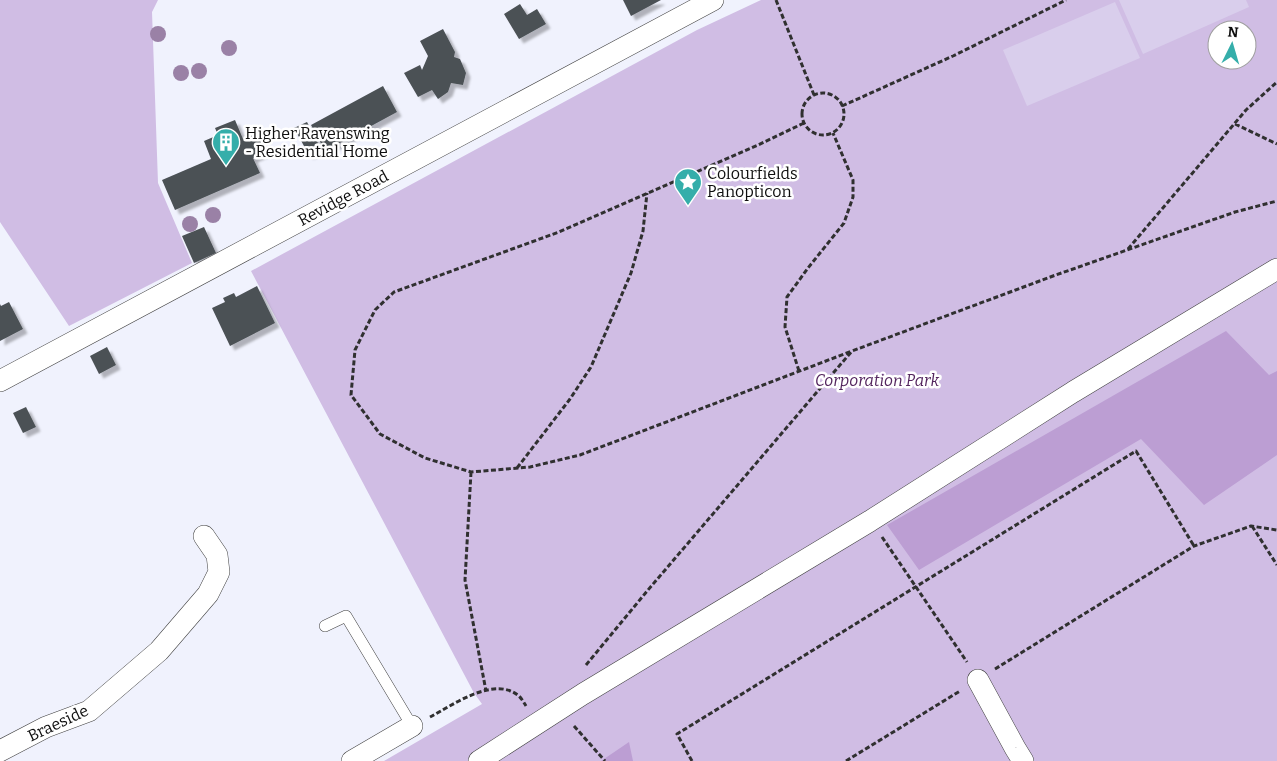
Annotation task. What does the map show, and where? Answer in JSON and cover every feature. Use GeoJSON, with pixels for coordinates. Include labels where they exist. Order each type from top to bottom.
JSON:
{"type":"FeatureCollection","features":[{"type":"Feature","properties":{"kind":"street","name":"Revidge Road"},"geometry":{"type":"LineString","coordinates":[[0,381],[712,0]]}},
{"type":"Feature","properties":{"kind":"street"},"geometry":{"type":"LineString","coordinates":[[479,761],[559,709],[870,521],[1073,392],[1277,269]]}},
{"type":"Feature","properties":{"kind":"street","name":"Braeside"},"geometry":{"type":"LineString","coordinates":[[0,751],[46,727],[89,710],[159,651],[208,594],[219,572],[217,554],[204,536]]}},
{"type":"Feature","properties":{"kind":"street"},"geometry":{"type":"LineString","coordinates":[[978,680],[1023,761]]}},
{"type":"Feature","properties":{"kind":"street"},"geometry":{"type":"LineString","coordinates":[[352,761],[412,726]]}},
{"type":"Feature","properties":{"kind":"lane"},"geometry":{"type":"LineString","coordinates":[[325,626],[346,616],[412,726]]}},
{"type":"Feature","properties":{"kind":"path"},"geometry":{"type":"LineString","coordinates":[[776,0],[814,95]]}},
{"type":"Feature","properties":{"kind":"path"},"geometry":{"type":"LineString","coordinates":[[842,106],[953,56],[1066,0]]}},
{"type":"Feature","properties":{"kind":"path"},"geometry":{"type":"LineString","coordinates":[[1128,249],[1246,110],[1277,82]]}},
{"type":"Feature","properties":{"kind":"path"},"geometry":{"type":"LineString","coordinates":[[820,93],[833,96],[842,106],[843,120],[840,126],[832,132],[821,135],[814,133],[804,123],[802,110],[814,95],[820,93]]}},
{"type":"Feature","properties":{"kind":"path"},"geometry":{"type":"LineString","coordinates":[[804,123],[559,232],[394,292],[375,310],[355,350],[351,395],[380,434],[425,458],[470,472],[530,467],[580,455],[1053,276],[1235,212],[1277,201]]}},
{"type":"Feature","properties":{"kind":"path"},"geometry":{"type":"LineString","coordinates":[[1235,124],[1277,144]]}},
{"type":"Feature","properties":{"kind":"path"},"geometry":{"type":"LineString","coordinates":[[799,372],[785,327],[788,297],[844,222],[853,197],[853,180],[832,132]]}},
{"type":"Feature","properties":{"kind":"path"},"geometry":{"type":"LineString","coordinates":[[517,468],[570,399],[591,367],[631,273],[643,231],[647,193]]}},
{"type":"Feature","properties":{"kind":"path"},"geometry":{"type":"LineString","coordinates":[[582,670],[852,351]]}},
{"type":"Feature","properties":{"kind":"path"},"geometry":{"type":"LineString","coordinates":[[692,761],[677,734],[1136,451],[1194,546]]}},
{"type":"Feature","properties":{"kind":"path"},"geometry":{"type":"LineString","coordinates":[[470,472],[465,580],[486,691]]}},
{"type":"Feature","properties":{"kind":"path"},"geometry":{"type":"LineString","coordinates":[[870,521],[978,680]]}},
{"type":"Feature","properties":{"kind":"path"},"geometry":{"type":"LineString","coordinates":[[1252,526],[1277,564]]}},
{"type":"Feature","properties":{"kind":"path"},"geometry":{"type":"LineString","coordinates":[[846,761],[1194,546],[1252,526],[1277,530]]}},
{"type":"Feature","properties":{"kind":"path"},"geometry":{"type":"LineString","coordinates":[[412,726],[474,693],[496,689],[507,690],[519,696],[540,721]]}},
{"type":"Feature","properties":{"kind":"path"},"geometry":{"type":"LineString","coordinates":[[559,709],[605,761]]}},
{"type":"Feature","properties":{"kind":"green space"},"geometry":{"type":"Polygon","coordinates":[[[0,0],[158,0],[152,12],[158,183],[192,263],[69,326],[0,222],[0,0]]]}},
{"type":"Feature","properties":{"kind":"green space","name":"Corporation Park"},"geometry":{"type":"Polygon","coordinates":[[[761,0],[1277,0],[1277,761],[384,761],[482,704],[474,693],[251,271],[697,30],[761,0]]]}},
{"type":"Feature","properties":{"kind":"shaded area"},"geometry":{"type":"Polygon","coordinates":[[[1119,0],[1246,0],[1249,7],[1220,20],[1207,20],[1207,26],[1143,54],[1119,0]]]}},
{"type":"Feature","properties":{"kind":"shaded area"},"geometry":{"type":"Polygon","coordinates":[[[1115,2],[1140,58],[1027,106],[1003,50],[1115,2]]]}},
{"type":"Feature","properties":{"kind":"shaded area"},"geometry":{"type":"Polygon","coordinates":[[[1226,331],[1269,375],[1277,371],[1277,455],[1204,505],[1141,439],[919,570],[887,525],[1226,331]]]}},
{"type":"Feature","properties":{"kind":"shaded area"},"geometry":{"type":"Polygon","coordinates":[[[629,742],[633,761],[601,761],[629,742]]]}},
{"type":"Feature","properties":{"kind":"building"},"geometry":{"type":"Polygon","coordinates":[[[623,0],[661,0],[631,16],[623,0]]]}},
{"type":"Feature","properties":{"kind":"building"},"geometry":{"type":"Polygon","coordinates":[[[520,4],[527,15],[537,9],[546,24],[519,39],[504,14],[520,4]]]}},
{"type":"Feature","properties":{"kind":"building"},"geometry":{"type":"Polygon","coordinates":[[[443,29],[455,52],[454,57],[460,59],[466,73],[463,85],[451,83],[448,92],[438,99],[432,90],[418,97],[404,73],[420,65],[422,70],[428,56],[420,41],[443,29]]]}},
{"type":"Feature","properties":{"kind":"building"},"geometry":{"type":"Polygon","coordinates":[[[383,86],[397,112],[325,151],[311,125],[383,86]]]}},
{"type":"Feature","properties":{"kind":"building","name":"Higher Ravenswing - Residential Home"},"geometry":{"type":"Polygon","coordinates":[[[235,120],[243,139],[258,133],[266,152],[253,158],[260,173],[175,210],[162,180],[211,159],[204,141],[218,135],[215,128],[235,120]]]}},
{"type":"Feature","properties":{"kind":"building"},"geometry":{"type":"Polygon","coordinates":[[[307,122],[321,149],[309,155],[294,128],[307,122]]]}},
{"type":"Feature","properties":{"kind":"building"},"geometry":{"type":"Polygon","coordinates":[[[204,227],[216,253],[194,263],[182,236],[204,227]]]}},
{"type":"Feature","properties":{"kind":"building"},"geometry":{"type":"Polygon","coordinates":[[[257,286],[275,323],[230,346],[212,308],[225,302],[223,298],[234,293],[236,297],[257,286]]]}},
{"type":"Feature","properties":{"kind":"building"},"geometry":{"type":"Polygon","coordinates":[[[9,302],[23,329],[0,341],[0,304],[1,306],[9,302]]]}},
{"type":"Feature","properties":{"kind":"building"},"geometry":{"type":"Polygon","coordinates":[[[107,347],[116,365],[99,374],[90,356],[107,347]]]}},
{"type":"Feature","properties":{"kind":"building"},"geometry":{"type":"Polygon","coordinates":[[[26,407],[36,427],[23,433],[13,413],[26,407]]]}},
{"type":"Feature","properties":{"kind":"place","name":"Higher Ravenswing - Residential Home"},"geometry":{"type":"Point","coordinates":[226,166]}},
{"type":"Feature","properties":{"kind":"place","name":"Colourfields Panopticon"},"geometry":{"type":"Point","coordinates":[688,206]}}]}
